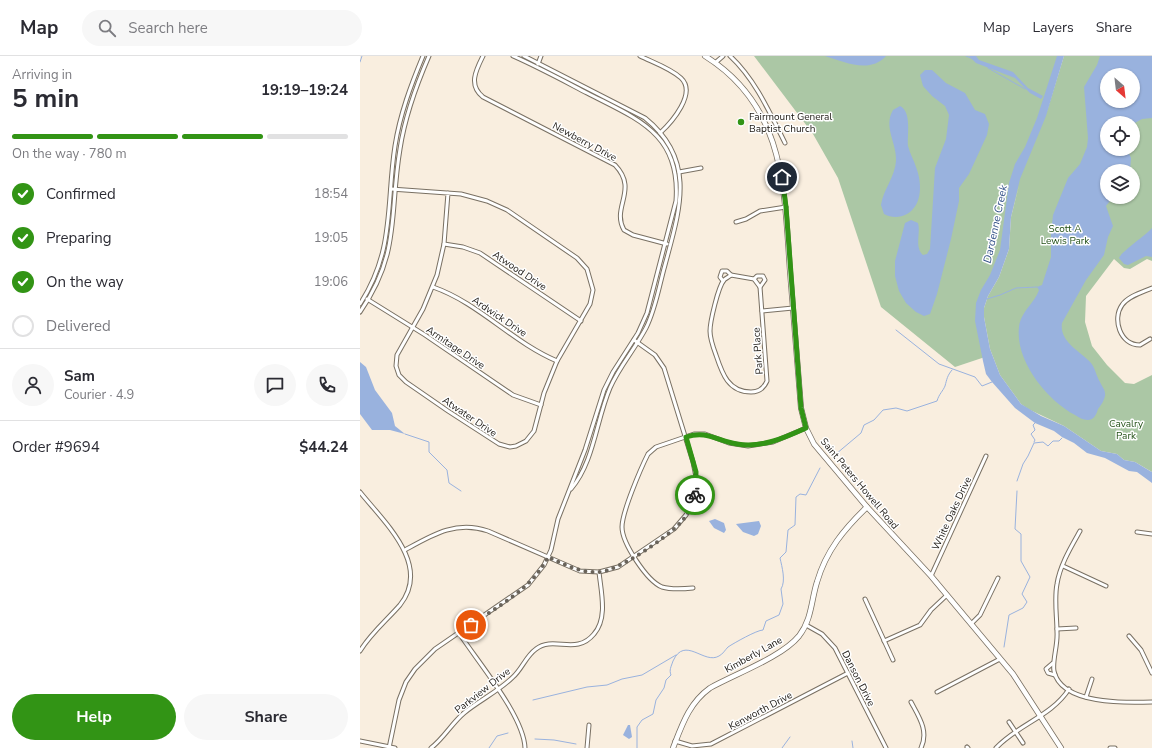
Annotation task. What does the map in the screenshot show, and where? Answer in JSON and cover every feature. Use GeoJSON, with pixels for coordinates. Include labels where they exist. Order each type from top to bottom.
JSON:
{"type":"FeatureCollection","features":[{"type":"Feature","properties":{"kind":"main road","name":"Saint Peters Howell Road"},"geometry":{"type":"LineString","coordinates":[[705,56],[737,82],[757,107],[769,129],[780,162],[786,207],[801,408],[806,428],[814,444],[867,507],[931,576],[1022,685],[1061,748]]}},
{"type":"Feature","properties":{"kind":"main road","name":"Kimberly Lane"},"geometry":{"type":"LineString","coordinates":[[673,748],[688,712],[700,696],[710,688],[783,650],[794,641],[806,625],[811,611],[818,577],[829,553],[840,534],[867,507]]}},
{"type":"Feature","properties":{"kind":"street"},"geometry":{"type":"LineString","coordinates":[[360,304],[376,274],[386,245],[398,128],[414,78],[423,56]]}},
{"type":"Feature","properties":{"kind":"street"},"geometry":{"type":"LineString","coordinates":[[360,312],[381,276],[390,246],[403,132],[418,80],[429,56]]}},
{"type":"Feature","properties":{"kind":"street","name":"Newberry Drive"},"geometry":{"type":"LineString","coordinates":[[483,56],[474,80],[477,92],[483,97],[615,165],[625,182],[626,194],[620,217],[624,230],[633,236],[670,245]]}},
{"type":"Feature","properties":{"kind":"street"},"geometry":{"type":"LineString","coordinates":[[389,747],[399,700],[410,675],[431,652],[528,585],[540,572],[548,557],[558,519],[570,491],[572,480],[588,440],[599,401],[613,372],[634,340],[650,306],[676,201],[675,173],[670,156],[657,135],[635,117],[513,56]]}},
{"type":"Feature","properties":{"kind":"street"},"geometry":{"type":"LineString","coordinates":[[524,56],[638,113],[661,132],[673,153],[680,172],[681,199],[654,308],[638,343],[615,378],[604,403],[584,466],[577,482],[570,491]]}},
{"type":"Feature","properties":{"kind":"street"},"geometry":{"type":"LineString","coordinates":[[536,67],[541,56]]}},
{"type":"Feature","properties":{"kind":"street"},"geometry":{"type":"LineString","coordinates":[[640,56],[680,77],[686,85],[686,94],[677,114],[657,135]]}},
{"type":"Feature","properties":{"kind":"street"},"geometry":{"type":"LineString","coordinates":[[715,64],[723,56]]}},
{"type":"Feature","properties":{"kind":"street"},"geometry":{"type":"LineString","coordinates":[[730,56],[754,87],[767,107],[785,143]]}},
{"type":"Feature","properties":{"kind":"street"},"geometry":{"type":"LineString","coordinates":[[414,78],[418,80]]}},
{"type":"Feature","properties":{"kind":"street"},"geometry":{"type":"LineString","coordinates":[[675,173],[701,168]]}},
{"type":"Feature","properties":{"kind":"street","name":"Atwater Drive"},"geometry":{"type":"LineString","coordinates":[[391,189],[448,193],[470,196],[498,206],[582,263],[590,276],[593,290],[590,304],[557,361],[541,405],[534,431],[521,444],[510,447],[492,441],[413,387],[399,375],[396,366],[397,355],[413,328],[433,287],[444,244],[448,193]]}},
{"type":"Feature","properties":{"kind":"street"},"geometry":{"type":"LineString","coordinates":[[736,222],[746,219],[760,211],[786,207]]}},
{"type":"Feature","properties":{"kind":"street","name":"Atwood Drive"},"geometry":{"type":"LineString","coordinates":[[444,244],[463,247],[484,255],[581,320]]}},
{"type":"Feature","properties":{"kind":"street"},"geometry":{"type":"LineString","coordinates":[[386,245],[390,246]]}},
{"type":"Feature","properties":{"kind":"street"},"geometry":{"type":"LineString","coordinates":[[727,271],[731,275],[723,281],[720,277],[722,272],[727,271]]}},
{"type":"Feature","properties":{"kind":"street","name":"Park Place"},"geometry":{"type":"LineString","coordinates":[[723,281],[710,326],[710,336],[722,373],[727,382],[739,390],[749,392],[758,391],[764,387],[767,381],[760,287],[765,280],[763,276],[757,276],[754,279],[731,275]]}},
{"type":"Feature","properties":{"kind":"street"},"geometry":{"type":"LineString","coordinates":[[754,279],[760,287]]}},
{"type":"Feature","properties":{"kind":"street","name":"Ardwick Drive"},"geometry":{"type":"LineString","coordinates":[[433,287],[455,296],[543,354],[557,361]]}},
{"type":"Feature","properties":{"kind":"street"},"geometry":{"type":"LineString","coordinates":[[1150,339],[1140,345],[1128,341],[1118,328],[1117,316],[1126,300],[1152,288]]}},
{"type":"Feature","properties":{"kind":"street","name":"Armitage Drive"},"geometry":{"type":"LineString","coordinates":[[364,297],[513,395],[541,405]]}},
{"type":"Feature","properties":{"kind":"street"},"geometry":{"type":"LineString","coordinates":[[762,311],[793,308]]}},
{"type":"Feature","properties":{"kind":"street"},"geometry":{"type":"LineString","coordinates":[[405,550],[443,530],[458,527],[475,527],[488,531],[580,571],[599,572],[618,567],[674,529],[684,519],[691,507],[696,491],[696,477],[686,437],[664,368],[655,355],[634,340]]}},
{"type":"Feature","properties":{"kind":"street"},"geometry":{"type":"LineString","coordinates":[[599,401],[604,403]]}},
{"type":"Feature","properties":{"kind":"street"},"geometry":{"type":"LineString","coordinates":[[693,588],[673,589],[658,584],[648,575],[624,536],[622,525],[645,459],[656,447],[699,433],[729,443],[757,445],[773,442],[806,428]]}},
{"type":"Feature","properties":{"kind":"street","name":"White Oaks Drive"},"geometry":{"type":"LineString","coordinates":[[931,576],[986,456]]}},
{"type":"Feature","properties":{"kind":"street"},"geometry":{"type":"LineString","coordinates":[[360,492],[405,550],[411,569],[408,590],[401,604],[378,627],[360,651]]}},
{"type":"Feature","properties":{"kind":"street"},"geometry":{"type":"LineString","coordinates":[[1080,531],[1063,566],[1056,588],[1058,646],[1053,663],[1055,674],[1060,683],[1086,697],[1106,702],[1152,702]]}},
{"type":"Feature","properties":{"kind":"street"},"geometry":{"type":"LineString","coordinates":[[1137,532],[1152,534]]}},
{"type":"Feature","properties":{"kind":"street"},"geometry":{"type":"LineString","coordinates":[[1063,566],[1106,586]]}},
{"type":"Feature","properties":{"kind":"street","name":"Parkview Drive"},"geometry":{"type":"LineString","coordinates":[[431,748],[458,718],[497,690],[516,674],[531,652],[539,646],[548,643],[576,645],[586,641],[595,634],[601,624],[603,613],[599,572]]}},
{"type":"Feature","properties":{"kind":"street"},"geometry":{"type":"LineString","coordinates":[[971,624],[980,615],[998,578]]}},
{"type":"Feature","properties":{"kind":"street"},"geometry":{"type":"LineString","coordinates":[[884,641],[920,625],[931,610],[947,595]]}},
{"type":"Feature","properties":{"kind":"street"},"geometry":{"type":"LineString","coordinates":[[865,599],[893,660]]}},
{"type":"Feature","properties":{"kind":"street","name":"Danson Drive"},"geometry":{"type":"LineString","coordinates":[[806,625],[822,634],[831,643],[886,748]]}},
{"type":"Feature","properties":{"kind":"street"},"geometry":{"type":"LineString","coordinates":[[1057,629],[1076,628]]}},
{"type":"Feature","properties":{"kind":"street"},"geometry":{"type":"LineString","coordinates":[[459,633],[518,722],[524,737],[525,748]]}},
{"type":"Feature","properties":{"kind":"street"},"geometry":{"type":"LineString","coordinates":[[1129,636],[1141,650],[1152,673]]}},
{"type":"Feature","properties":{"kind":"street"},"geometry":{"type":"LineString","coordinates":[[360,643],[364,645]]}},
{"type":"Feature","properties":{"kind":"street"},"geometry":{"type":"LineString","coordinates":[[937,692],[1000,659]]}},
{"type":"Feature","properties":{"kind":"street"},"geometry":{"type":"LineString","coordinates":[[1053,663],[1046,669],[1048,673],[1055,674]]}},
{"type":"Feature","properties":{"kind":"street","name":"Kenworth Drive"},"geometry":{"type":"LineString","coordinates":[[675,741],[692,746],[711,744],[848,673]]}},
{"type":"Feature","properties":{"kind":"street"},"geometry":{"type":"LineString","coordinates":[[1086,697],[1092,679]]}},
{"type":"Feature","properties":{"kind":"street"},"geometry":{"type":"LineString","coordinates":[[996,748],[1062,699],[1069,689]]}},
{"type":"Feature","properties":{"kind":"street"},"geometry":{"type":"LineString","coordinates":[[911,702],[924,730],[925,738],[921,748]]}},
{"type":"Feature","properties":{"kind":"street"},"geometry":{"type":"LineString","coordinates":[[1009,722],[1023,743]]}},
{"type":"Feature","properties":{"kind":"street"},"geometry":{"type":"LineString","coordinates":[[587,748],[589,725]]}},
{"type":"Feature","properties":{"kind":"street"},"geometry":{"type":"LineString","coordinates":[[360,741],[395,748]]}},
{"type":"Feature","properties":{"kind":"street"},"geometry":{"type":"LineString","coordinates":[[1110,748],[1115,748]]}},
{"type":"Feature","properties":{"kind":"green space"},"geometry":{"type":"Polygon","coordinates":[[[754,56],[1060,56],[1047,111],[1064,56],[1152,56],[1152,261],[1147,259],[1130,269],[1124,268],[1114,259],[1086,296],[1085,322],[1092,346],[1107,365],[1125,383],[1134,384],[1152,375],[1152,472],[1135,462],[1124,460],[1117,454],[1101,451],[1064,426],[1028,409],[1021,404],[1000,375],[990,349],[984,317],[984,308],[988,296],[999,277],[1009,249],[1011,217],[1019,185],[998,264],[981,310],[985,357],[955,367],[881,307],[838,178],[813,134],[754,56]]]}},
{"type":"Feature","properties":{"kind":"water"},"geometry":{"type":"Polygon","coordinates":[[[825,56],[886,56],[880,61],[872,64],[857,65],[825,56]]]}},
{"type":"Feature","properties":{"kind":"water"},"geometry":{"type":"Polygon","coordinates":[[[969,56],[976,56],[979,60],[1013,72],[1028,88],[1043,96],[1041,99],[1030,93],[1015,78],[976,63],[969,56]]]}},
{"type":"Feature","properties":{"kind":"water"},"geometry":{"type":"Polygon","coordinates":[[[1057,56],[1064,56],[1046,116],[1020,179],[1011,217],[1009,249],[999,277],[988,296],[984,308],[984,317],[990,349],[1000,375],[1021,404],[1041,416],[1064,426],[1101,451],[1117,454],[1124,460],[1135,462],[1152,472],[1152,483],[1137,472],[1129,471],[1105,458],[1087,453],[1054,431],[1035,423],[1015,408],[992,382],[986,374],[983,361],[975,321],[976,303],[981,290],[990,275],[1000,250],[1009,183],[1015,164],[1025,147],[1037,118],[1057,56]]]}},
{"type":"Feature","properties":{"kind":"water"},"geometry":{"type":"Polygon","coordinates":[[[1100,56],[1152,56],[1152,118],[1140,120],[1140,116],[1100,116],[1100,156],[1130,156],[1131,164],[1100,164],[1100,204],[1108,204],[1106,206],[1113,226],[1108,237],[1104,255],[1086,280],[1062,323],[1062,330],[1067,341],[1094,367],[1105,392],[1104,400],[1096,415],[1092,419],[1088,420],[1081,418],[1064,408],[1044,390],[1028,366],[1022,353],[1019,340],[1020,321],[1037,295],[1039,290],[1037,287],[1042,285],[1051,257],[1053,215],[1068,178],[1080,164],[1087,147],[1088,138],[1084,87],[1097,65],[1100,56]]]}},
{"type":"Feature","properties":{"kind":"water"},"geometry":{"type":"Polygon","coordinates":[[[925,70],[932,70],[946,83],[965,93],[975,110],[985,114],[989,124],[987,135],[969,174],[959,188],[959,201],[937,294],[930,314],[924,316],[916,312],[906,303],[899,291],[895,276],[895,261],[905,223],[911,220],[918,223],[918,244],[920,252],[923,255],[927,254],[930,249],[935,168],[946,139],[949,115],[945,106],[932,96],[923,86],[920,75],[925,70]]]}},
{"type":"Feature","properties":{"kind":"water"},"geometry":{"type":"Polygon","coordinates":[[[900,106],[904,109],[908,118],[908,146],[918,173],[920,193],[916,205],[912,210],[907,214],[896,217],[884,214],[881,205],[884,194],[894,173],[896,161],[895,148],[889,123],[890,116],[893,110],[900,106]]]}},
{"type":"Feature","properties":{"kind":"water"},"geometry":{"type":"Polygon","coordinates":[[[1152,228],[1152,257],[1146,256],[1128,265],[1124,264],[1119,258],[1121,255],[1152,228]]]}},
{"type":"Feature","properties":{"kind":"water"},"geometry":{"type":"Polygon","coordinates":[[[360,362],[366,367],[375,390],[392,413],[395,426],[405,434],[390,430],[372,430],[360,414],[360,362]]]}},
{"type":"Feature","properties":{"kind":"water"},"geometry":{"type":"Polygon","coordinates":[[[715,519],[724,523],[726,530],[724,533],[714,528],[709,521],[715,519]]]}},
{"type":"Feature","properties":{"kind":"water"},"geometry":{"type":"Polygon","coordinates":[[[759,521],[761,526],[758,534],[754,536],[743,532],[736,524],[759,521]]]}},
{"type":"Feature","properties":{"kind":"water"},"geometry":{"type":"Polygon","coordinates":[[[628,725],[630,725],[632,737],[629,739],[623,735],[628,725]]]}},
{"type":"Feature","properties":{"kind":"waterway"},"geometry":{"type":"LineString","coordinates":[[360,62],[362,56]]}},
{"type":"Feature","properties":{"kind":"waterway"},"geometry":{"type":"LineString","coordinates":[[966,56],[973,59]]}},
{"type":"Feature","properties":{"kind":"waterway"},"geometry":{"type":"LineString","coordinates":[[988,68],[1025,89]]}},
{"type":"Feature","properties":{"kind":"waterway"},"geometry":{"type":"LineString","coordinates":[[987,299],[1016,288],[1037,287]]}},
{"type":"Feature","properties":{"kind":"waterway"},"geometry":{"type":"LineString","coordinates":[[896,330],[939,364],[975,377],[982,386],[992,382]]}},
{"type":"Feature","properties":{"kind":"waterway"},"geometry":{"type":"LineString","coordinates":[[836,454],[861,433],[864,425],[874,420],[883,410],[896,408],[907,411],[937,401],[952,370]]}},
{"type":"Feature","properties":{"kind":"waterway"},"geometry":{"type":"LineString","coordinates":[[1034,442],[1035,440],[1031,434],[1035,430],[1033,425],[1035,423]]}},
{"type":"Feature","properties":{"kind":"waterway"},"geometry":{"type":"LineString","coordinates":[[405,434],[429,442],[429,452],[447,470],[449,483],[461,491]]}},
{"type":"Feature","properties":{"kind":"waterway"},"geometry":{"type":"LineString","coordinates":[[1017,481],[1023,464],[1034,443],[1043,442],[1048,446],[1053,441],[1059,441],[1062,438]]}},
{"type":"Feature","properties":{"kind":"waterway"},"geometry":{"type":"LineString","coordinates":[[637,748],[637,727],[642,720],[653,714],[656,700],[664,688],[666,680],[671,675],[671,667],[678,654],[689,650],[707,657],[713,658],[719,656],[731,645],[751,634],[763,630],[766,621],[779,615],[783,604],[781,589],[783,582],[783,570],[780,558],[786,552],[788,530],[795,525],[796,497],[800,494],[806,495],[820,468]]}},
{"type":"Feature","properties":{"kind":"waterway"},"geometry":{"type":"LineString","coordinates":[[1004,647],[1009,615],[1023,608],[1027,602],[1022,594],[1030,577],[1021,561],[1021,534],[1015,529],[1017,491]]}},
{"type":"Feature","properties":{"kind":"waterway"},"geometry":{"type":"LineString","coordinates":[[533,700],[587,687],[607,685],[622,679],[642,675],[676,655]]}},
{"type":"Feature","properties":{"kind":"waterway"},"geometry":{"type":"LineString","coordinates":[[489,748],[497,736],[508,733]]}},
{"type":"Feature","properties":{"kind":"waterway"},"geometry":{"type":"LineString","coordinates":[[782,748],[790,737]]}},
{"type":"Feature","properties":{"kind":"waterway"},"geometry":{"type":"LineString","coordinates":[[535,739],[554,740],[576,744]]}},
{"type":"Feature","properties":{"kind":"waterway"},"geometry":{"type":"LineString","coordinates":[[852,741],[853,748]]}},
{"type":"Feature","properties":{"kind":"way so far"},"geometry":{"type":"LineString","coordinates":[[471,625],[528,585],[540,572],[548,557],[580,571],[586,572],[612,570],[618,567],[681,523],[691,507],[695,495]]}},
{"type":"Feature","properties":{"kind":"place","name":"Fairmount General Baptist Church"},"geometry":{"type":"Point","coordinates":[741,122]}},
{"type":"Feature","properties":{"kind":"route"},"geometry":{"type":"LineString","coordinates":[[695,495],[696,472],[686,437],[699,433],[729,443],[748,446],[773,442],[806,428],[801,408],[786,207],[782,177]]}},
{"type":"Feature","properties":{"kind":"water label","name":"Dardenne Creek"},"geometry":{"type":"Point","coordinates":[995,224]}},
{"type":"Feature","properties":{"kind":"park label","name":"Scott A Lewis Park"},"geometry":{"type":"Point","coordinates":[1065,234]}},
{"type":"Feature","properties":{"kind":"park label","name":"Cavalry Park"},"geometry":{"type":"Point","coordinates":[1126,428]}}]}
